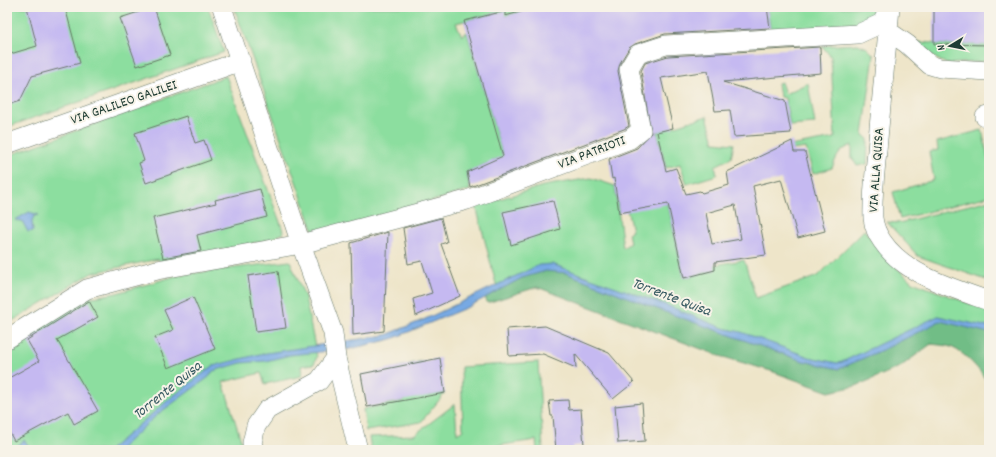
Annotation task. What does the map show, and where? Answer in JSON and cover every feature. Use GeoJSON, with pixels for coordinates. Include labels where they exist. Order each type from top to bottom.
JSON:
{"type":"FeatureCollection","features":[{"type":"Feature","properties":{"kind":"street"},"geometry":{"type":"LineString","coordinates":[[222,7],[301,244],[333,333],[336,358],[358,450]]}},
{"type":"Feature","properties":{"kind":"street","name":"VIA ALLA QUISA"},"geometry":{"type":"LineString","coordinates":[[890,7],[876,170],[874,218],[876,230],[882,241],[904,263],[919,273],[957,290],[989,301]]}},
{"type":"Feature","properties":{"kind":"street","name":"VIA PATRIOTI"},"geometry":{"type":"LineString","coordinates":[[301,244],[467,200],[630,139],[641,130],[629,69],[638,54],[666,45],[858,34],[882,22],[890,7]]}},
{"type":"Feature","properties":{"kind":"street"},"geometry":{"type":"LineString","coordinates":[[888,31],[907,44],[930,65],[940,68],[989,71]]}},
{"type":"Feature","properties":{"kind":"street","name":"VIA GALILEO GALILEI"},"geometry":{"type":"LineString","coordinates":[[7,144],[241,61]]}},
{"type":"Feature","properties":{"kind":"street"},"geometry":{"type":"LineString","coordinates":[[7,339],[87,289],[157,270],[301,244]]}},
{"type":"Feature","properties":{"kind":"street"},"geometry":{"type":"LineString","coordinates":[[254,450],[252,443],[256,426],[267,410],[319,381],[336,358]]}},
{"type":"Feature","properties":{"kind":"green space"},"geometry":{"type":"Polygon","coordinates":[[[7,7],[208,7],[224,52],[7,127],[7,7]]]}},
{"type":"Feature","properties":{"kind":"green space"},"geometry":{"type":"Polygon","coordinates":[[[234,7],[539,7],[505,16],[504,11],[456,23],[462,36],[467,32],[504,159],[499,158],[467,172],[470,190],[315,235],[234,7]]]}},
{"type":"Feature","properties":{"kind":"green space"},"geometry":{"type":"Polygon","coordinates":[[[767,7],[881,7],[866,25],[771,34],[767,7]]]}},
{"type":"Feature","properties":{"kind":"green space"},"geometry":{"type":"Polygon","coordinates":[[[913,42],[989,45],[989,61],[947,64],[927,54],[913,42]]]}},
{"type":"Feature","properties":{"kind":"green space"},"geometry":{"type":"Polygon","coordinates":[[[858,44],[867,48],[874,55],[863,135],[868,139],[867,164],[857,166],[852,158],[852,145],[844,149],[839,154],[832,168],[813,174],[806,148],[791,150],[790,146],[835,138],[831,57],[822,46],[858,44]]]}},
{"type":"Feature","properties":{"kind":"green space"},"geometry":{"type":"Polygon","coordinates":[[[226,76],[284,233],[271,239],[164,264],[158,259],[92,273],[7,324],[7,156],[226,76]]]}},
{"type":"Feature","properties":{"kind":"green space"},"geometry":{"type":"Polygon","coordinates":[[[781,82],[785,94],[808,83],[815,124],[790,126],[785,98],[780,97],[778,83],[781,82]]]}},
{"type":"Feature","properties":{"kind":"green space"},"geometry":{"type":"Polygon","coordinates":[[[707,116],[714,142],[734,144],[731,158],[715,166],[717,175],[687,184],[680,164],[666,168],[657,132],[707,116]]]}},
{"type":"Feature","properties":{"kind":"green space"},"geometry":{"type":"Polygon","coordinates":[[[982,130],[989,163],[989,196],[900,219],[893,192],[934,180],[929,152],[938,150],[937,142],[982,130]]]}},
{"type":"Feature","properties":{"kind":"green space"},"geometry":{"type":"Polygon","coordinates":[[[591,178],[615,186],[623,248],[630,243],[628,233],[632,231],[626,205],[668,204],[684,278],[715,270],[715,265],[744,260],[756,298],[818,276],[864,230],[893,264],[912,282],[989,311],[989,330],[844,366],[808,360],[567,271],[497,288],[476,206],[543,186],[591,178]]]}},
{"type":"Feature","properties":{"kind":"green space"},"geometry":{"type":"Polygon","coordinates":[[[989,200],[989,281],[918,256],[887,222],[899,223],[989,200]]]}},
{"type":"Feature","properties":{"kind":"green space"},"geometry":{"type":"Polygon","coordinates":[[[290,261],[305,297],[317,357],[314,364],[301,366],[302,376],[265,384],[261,373],[223,382],[244,450],[7,450],[7,349],[87,298],[117,293],[179,275],[290,261]]]}},
{"type":"Feature","properties":{"kind":"green space"},"geometry":{"type":"Polygon","coordinates":[[[538,269],[567,271],[694,320],[837,367],[942,318],[989,330],[989,385],[982,374],[968,358],[957,350],[944,345],[931,344],[900,367],[856,386],[829,392],[771,371],[720,356],[537,287],[487,303],[485,296],[538,269]]]}},
{"type":"Feature","properties":{"kind":"green space"},"geometry":{"type":"Polygon","coordinates":[[[421,361],[427,396],[445,393],[421,422],[366,431],[363,409],[404,401],[398,367],[421,361]]]}},
{"type":"Feature","properties":{"kind":"green space"},"geometry":{"type":"Polygon","coordinates":[[[538,362],[543,450],[537,450],[536,440],[489,447],[445,447],[445,450],[371,450],[369,437],[414,435],[455,404],[457,434],[463,430],[461,367],[538,362]]]}},
{"type":"Feature","properties":{"kind":"water"},"geometry":{"type":"Polygon","coordinates":[[[29,212],[39,215],[34,216],[32,221],[33,231],[28,232],[22,221],[15,220],[29,212]]]}},
{"type":"Feature","properties":{"kind":"water"},"geometry":{"type":"Polygon","coordinates":[[[552,264],[666,305],[723,328],[741,332],[809,357],[837,363],[842,362],[938,316],[989,327],[989,333],[940,321],[889,347],[839,369],[803,361],[665,312],[566,273],[546,271],[522,278],[468,307],[392,339],[350,349],[290,355],[266,361],[241,363],[213,371],[209,377],[158,414],[119,450],[109,450],[172,397],[213,366],[260,354],[386,335],[423,320],[539,265],[552,264]]]}},
{"type":"Feature","properties":{"kind":"water"},"geometry":{"type":"Polygon","coordinates":[[[24,440],[32,450],[13,450],[24,440]]]}},
{"type":"Feature","properties":{"kind":"building"},"geometry":{"type":"Polygon","coordinates":[[[27,7],[65,7],[80,63],[32,76],[20,101],[7,105],[7,55],[37,46],[27,7]]]}},
{"type":"Feature","properties":{"kind":"building"},"geometry":{"type":"Polygon","coordinates":[[[154,7],[170,55],[137,66],[120,18],[154,7]]]}},
{"type":"Feature","properties":{"kind":"building"},"geometry":{"type":"Polygon","coordinates":[[[539,7],[767,7],[770,28],[665,34],[635,44],[629,48],[620,63],[618,71],[629,126],[470,187],[467,172],[503,156],[464,21],[505,11],[505,16],[539,7]]]}},
{"type":"Feature","properties":{"kind":"building"},"geometry":{"type":"Polygon","coordinates":[[[934,9],[989,10],[989,45],[934,44],[934,9]]]}},
{"type":"Feature","properties":{"kind":"building"},"geometry":{"type":"Polygon","coordinates":[[[820,47],[821,73],[723,82],[785,101],[791,133],[734,137],[730,110],[715,111],[708,71],[661,78],[673,128],[657,132],[666,171],[676,168],[686,194],[700,191],[702,193],[729,185],[727,172],[792,141],[794,152],[805,152],[825,231],[798,238],[781,179],[753,186],[766,255],[715,262],[715,270],[684,278],[668,204],[619,213],[614,178],[612,179],[609,159],[637,148],[651,133],[641,71],[645,63],[668,56],[820,47]],[[735,205],[706,213],[712,244],[741,239],[735,205]]]}},
{"type":"Feature","properties":{"kind":"building"},"geometry":{"type":"Polygon","coordinates":[[[186,116],[195,143],[204,140],[211,160],[146,183],[139,163],[144,161],[135,133],[186,116]]]}},
{"type":"Feature","properties":{"kind":"building"},"geometry":{"type":"Polygon","coordinates":[[[260,189],[267,217],[197,235],[201,251],[163,258],[153,218],[216,203],[215,200],[260,189]]]}},
{"type":"Feature","properties":{"kind":"building"},"geometry":{"type":"Polygon","coordinates":[[[553,201],[560,229],[511,245],[503,212],[553,201]]]}},
{"type":"Feature","properties":{"kind":"building"},"geometry":{"type":"Polygon","coordinates":[[[441,218],[447,242],[441,244],[460,296],[416,316],[413,299],[432,293],[422,261],[408,264],[403,228],[441,218]]]}},
{"type":"Feature","properties":{"kind":"building"},"geometry":{"type":"Polygon","coordinates":[[[388,232],[384,331],[353,335],[351,243],[388,232]]]}},
{"type":"Feature","properties":{"kind":"building"},"geometry":{"type":"Polygon","coordinates":[[[278,271],[286,328],[256,332],[248,276],[278,271]]]}},
{"type":"Feature","properties":{"kind":"building"},"geometry":{"type":"Polygon","coordinates":[[[193,297],[215,349],[168,368],[155,337],[173,330],[164,310],[193,297]]]}},
{"type":"Feature","properties":{"kind":"building"},"geometry":{"type":"Polygon","coordinates":[[[89,301],[98,317],[57,340],[98,411],[74,424],[68,412],[14,441],[7,428],[7,379],[39,361],[27,340],[89,301]]]}},
{"type":"Feature","properties":{"kind":"building"},"geometry":{"type":"Polygon","coordinates":[[[545,326],[609,353],[634,382],[613,399],[575,354],[576,368],[543,354],[509,356],[507,329],[545,326]]]}},
{"type":"Feature","properties":{"kind":"building"},"geometry":{"type":"Polygon","coordinates":[[[440,358],[445,393],[367,407],[361,374],[440,358]]]}},
{"type":"Feature","properties":{"kind":"building"},"geometry":{"type":"Polygon","coordinates":[[[568,400],[569,410],[581,409],[584,445],[573,446],[573,450],[556,450],[553,416],[551,416],[549,401],[568,400]]]}},
{"type":"Feature","properties":{"kind":"building"},"geometry":{"type":"Polygon","coordinates":[[[642,403],[645,441],[618,443],[615,406],[642,403]]]}},
{"type":"Feature","properties":{"kind":"water label","name":"Torrente Quisa"},"geometry":{"type":"Point","coordinates":[671,298]}},
{"type":"Feature","properties":{"kind":"water label","name":"Torrente Quisa"},"geometry":{"type":"Point","coordinates":[168,391]}}]}
